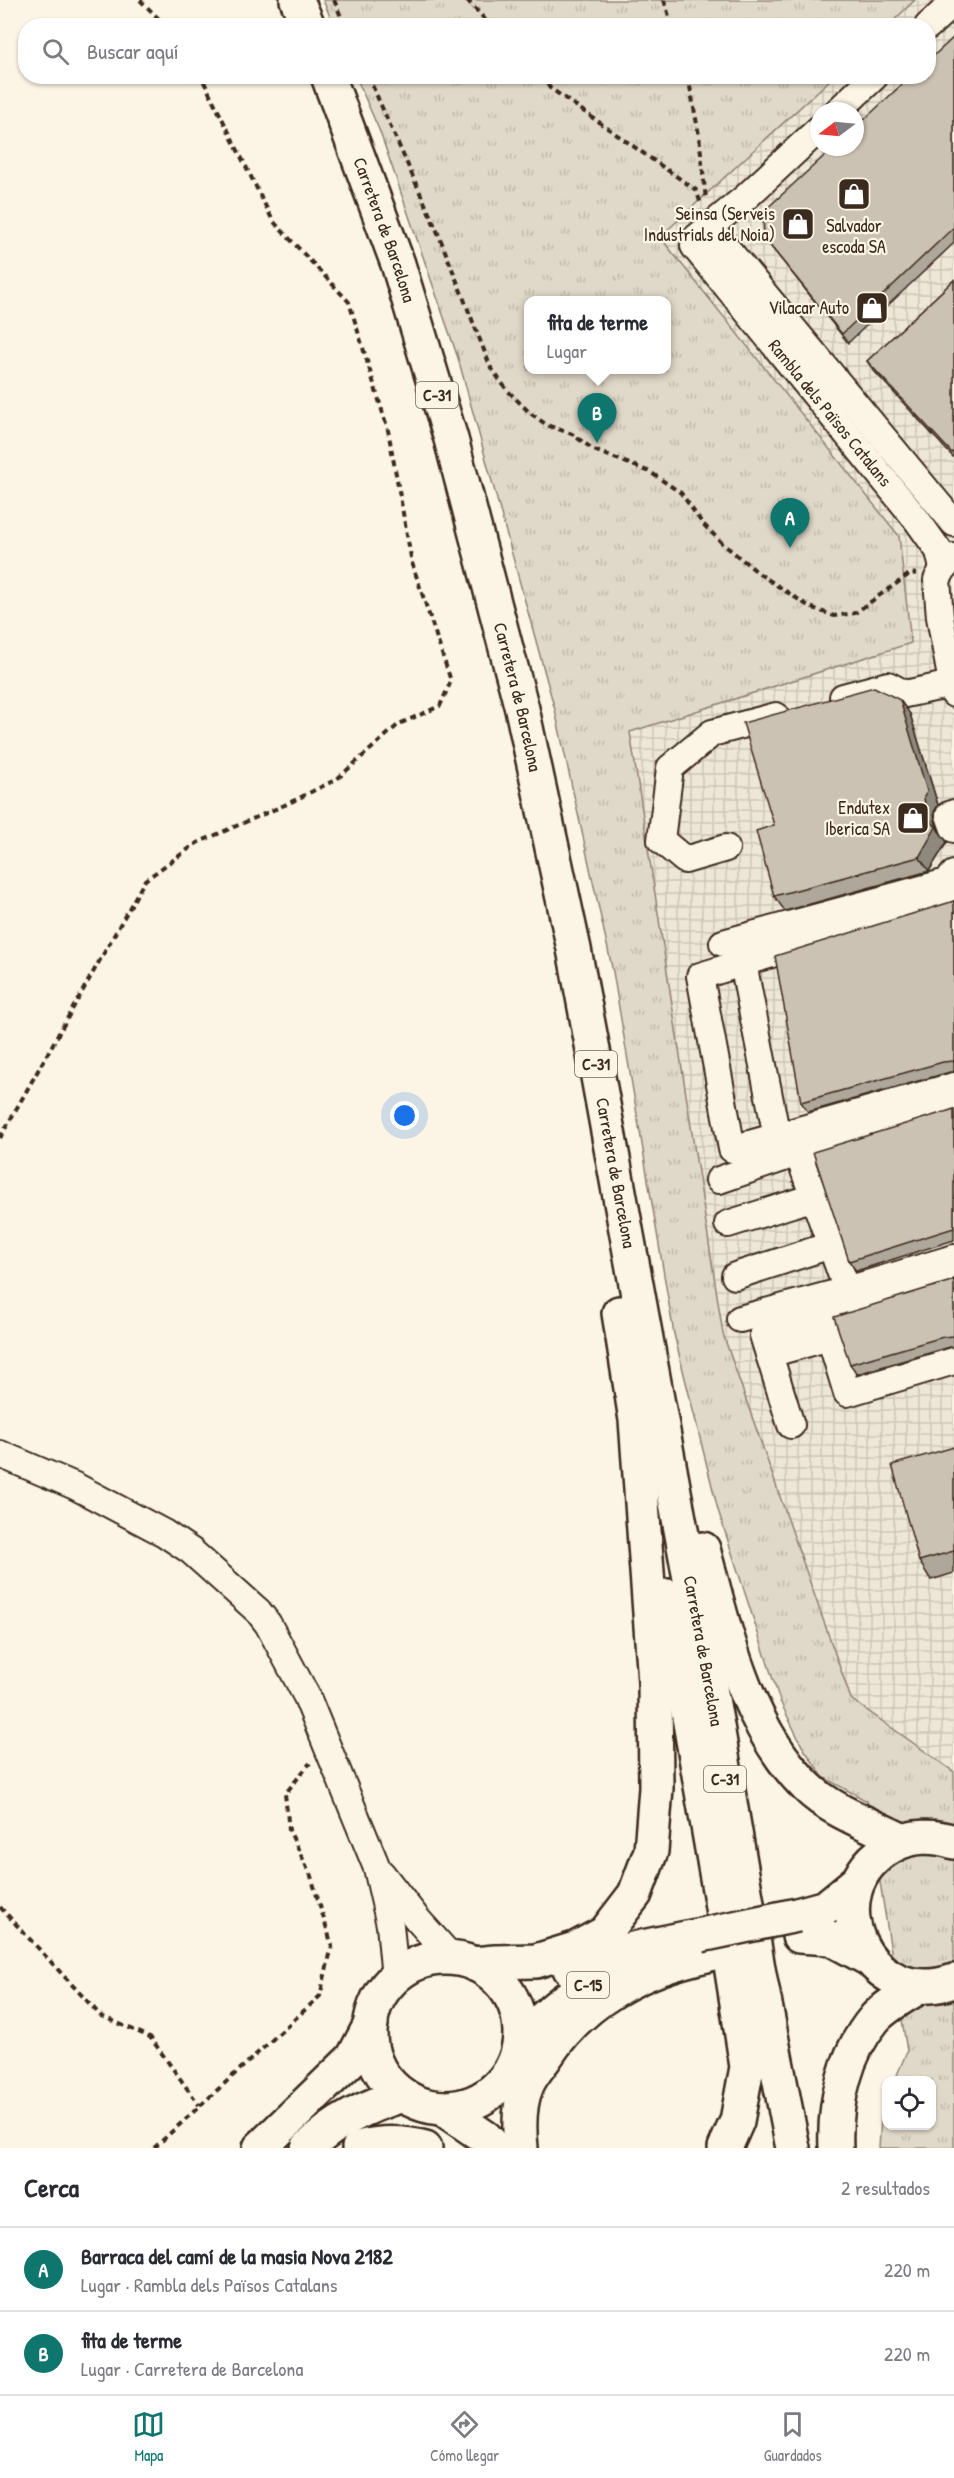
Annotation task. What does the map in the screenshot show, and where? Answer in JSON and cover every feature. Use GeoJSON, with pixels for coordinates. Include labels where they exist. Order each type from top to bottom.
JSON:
{"type":"FeatureCollection","features":[{"type":"Feature","properties":{"kind":"highway"},"geometry":{"type":"LineString","coordinates":[[297,0],[305,18]]}},
{"type":"Feature","properties":{"kind":"highway","name":"Carretera de Barcelona"},"geometry":{"type":"LineString","coordinates":[[331,84],[380,212],[415,319],[451,439],[525,719],[576,961],[659,1410],[759,1974],[793,2148]]}},
{"type":"Feature","properties":{"kind":"highway"},"geometry":{"type":"LineString","coordinates":[[474,1967],[495,1962],[536,1961],[575,1949],[605,1933],[635,1894],[651,1851],[656,1788],[656,1682],[636,1420],[588,1122],[515,734],[525,719]]}},
{"type":"Feature","properties":{"kind":"highway"},"geometry":{"type":"LineString","coordinates":[[659,1410],[676,1431],[720,1612],[743,1681],[762,1724],[783,1758],[808,1788],[842,1811],[903,1841]]}},
{"type":"Feature","properties":{"kind":"highway"},"geometry":{"type":"LineString","coordinates":[[639,1457],[656,1526],[721,1901],[747,2067],[737,2121],[725,2148]]}},
{"type":"Feature","properties":{"kind":"highway","name":"C-15"},"geometry":{"type":"LineString","coordinates":[[371,2024],[372,2048],[377,2064],[385,2078],[403,2095],[425,2105],[442,2108],[470,2104],[489,2094],[508,2074],[518,2050],[532,2029],[547,2013],[584,1987],[612,1972],[798,1925],[826,1907],[860,1880],[877,1856],[903,1841],[932,1837],[954,1842]]}},
{"type":"Feature","properties":{"kind":"highway","name":"C-15"},"geometry":{"type":"LineString","coordinates":[[860,1880],[853,1904],[853,1921],[860,1945],[869,1959]]}},
{"type":"Feature","properties":{"kind":"highway","name":"C-15"},"geometry":{"type":"LineString","coordinates":[[798,1925],[830,1938],[869,1959],[888,1976],[904,1983],[939,1986],[954,1982]]}},
{"type":"Feature","properties":{"kind":"highway","name":"C-15"},"geometry":{"type":"LineString","coordinates":[[260,2148],[353,2058],[371,2024],[378,1999],[395,1978],[418,1963],[439,1959],[533,1978],[555,1974],[628,1950],[696,1951]]}},
{"type":"Feature","properties":{"kind":"highway"},"geometry":{"type":"LineString","coordinates":[[521,2148],[520,2128],[527,2085],[554,2044],[582,2012],[632,1979],[696,1951]]}},
{"type":"Feature","properties":{"kind":"highway","name":"C-15"},"geometry":{"type":"LineString","coordinates":[[474,1967],[508,1993],[516,2011],[520,2031],[518,2050]]}},
{"type":"Feature","properties":{"kind":"highway"},"geometry":{"type":"LineString","coordinates":[[836,2148],[835,2120],[850,2056],[876,2018],[921,1986]]}},
{"type":"Feature","properties":{"kind":"highway"},"geometry":{"type":"LineString","coordinates":[[308,2148],[342,2121],[373,2104],[403,2095]]}},
{"type":"Feature","properties":{"kind":"highway"},"geometry":{"type":"LineString","coordinates":[[442,2108],[486,2138],[495,2148]]}},
{"type":"Feature","properties":{"kind":"highway"},"geometry":{"type":"LineString","coordinates":[[359,2148],[376,2144],[408,2144],[425,2148]]}},
{"type":"Feature","properties":{"kind":"street"},"geometry":{"type":"LineString","coordinates":[[936,19],[954,2]]}},
{"type":"Feature","properties":{"kind":"street"},"geometry":{"type":"LineString","coordinates":[[848,102],[867,84]]}},
{"type":"Feature","properties":{"kind":"street"},"geometry":{"type":"LineString","coordinates":[[709,227],[746,197],[810,137]]}},
{"type":"Feature","properties":{"kind":"street","name":"Rambla dels Països Catalans"},"geometry":{"type":"LineString","coordinates":[[953,689],[940,617],[945,569],[939,551],[917,520],[694,246],[696,238],[709,227],[954,523]]}},
{"type":"Feature","properties":{"kind":"street"},"geometry":{"type":"LineString","coordinates":[[726,848],[685,860],[661,840],[670,768],[712,733],[888,685],[904,694],[953,689]]}},
{"type":"Feature","properties":{"kind":"street"},"geometry":{"type":"LineString","coordinates":[[954,813],[949,816],[954,829]]}},
{"type":"Feature","properties":{"kind":"street"},"geometry":{"type":"LineString","coordinates":[[723,943],[947,882],[954,874]]}},
{"type":"Feature","properties":{"kind":"street"},"geometry":{"type":"LineString","coordinates":[[954,898],[700,976],[732,1149],[954,1086]]}},
{"type":"Feature","properties":{"kind":"street"},"geometry":{"type":"LineString","coordinates":[[743,963],[777,1137]]}},
{"type":"Feature","properties":{"kind":"street"},"geometry":{"type":"LineString","coordinates":[[719,1180],[798,1153],[954,1106]]}},
{"type":"Feature","properties":{"kind":"street"},"geometry":{"type":"LineString","coordinates":[[798,1153],[847,1290]]}},
{"type":"Feature","properties":{"kind":"street"},"geometry":{"type":"LineString","coordinates":[[728,1224],[814,1197]]}},
{"type":"Feature","properties":{"kind":"street"},"geometry":{"type":"LineString","coordinates":[[735,1276],[831,1245]]}},
{"type":"Feature","properties":{"kind":"street"},"geometry":{"type":"LineString","coordinates":[[740,1319],[954,1258]]}},
{"type":"Feature","properties":{"kind":"street"},"geometry":{"type":"LineString","coordinates":[[791,1425],[763,1335],[954,1277]]}},
{"type":"Feature","properties":{"kind":"street"},"geometry":{"type":"LineString","coordinates":[[769,1354],[830,1337],[847,1393],[954,1361]]}},
{"type":"Feature","properties":{"kind":"street"},"geometry":{"type":"LineString","coordinates":[[0,1454],[75,1486],[157,1530],[191,1551],[258,1611],[295,1672],[377,1868],[390,1925],[395,1978]]}},
{"type":"Feature","properties":{"kind":"street"},"geometry":{"type":"LineString","coordinates":[[377,1868],[417,1919],[474,1967]]}},
{"type":"Feature","properties":{"kind":"path"},"geometry":{"type":"LineString","coordinates":[[140,0],[158,18]]}},
{"type":"Feature","properties":{"kind":"path"},"geometry":{"type":"LineString","coordinates":[[334,0],[342,18]]}},
{"type":"Feature","properties":{"kind":"path"},"geometry":{"type":"LineString","coordinates":[[466,0],[483,18]]}},
{"type":"Feature","properties":{"kind":"path"},"geometry":{"type":"LineString","coordinates":[[664,0],[670,18]]}},
{"type":"Feature","properties":{"kind":"path"},"geometry":{"type":"LineString","coordinates":[[0,1138],[145,880],[197,843],[287,804],[337,779],[399,724],[440,706],[451,681],[412,563],[388,430],[349,302],[273,221],[205,84]]}},
{"type":"Feature","properties":{"kind":"path"},"geometry":{"type":"LineString","coordinates":[[372,84],[438,233],[491,368],[507,390],[530,413],[547,425],[572,434],[594,450],[650,472],[681,493],[702,523],[723,544],[761,574],[810,607],[834,616],[855,613],[911,573],[945,569]]}},
{"type":"Feature","properties":{"kind":"path"},"geometry":{"type":"LineString","coordinates":[[547,84],[696,190],[709,227]]}},
{"type":"Feature","properties":{"kind":"path"},"geometry":{"type":"LineString","coordinates":[[689,84],[699,135],[709,227]]}},
{"type":"Feature","properties":{"kind":"path"},"geometry":{"type":"LineString","coordinates":[[154,2148],[320,1996],[332,1946],[311,1876],[289,1830],[285,1794],[327,1746]]}},
{"type":"Feature","properties":{"kind":"path"},"geometry":{"type":"LineString","coordinates":[[0,1907],[101,2016],[150,2037],[199,2105]]}},
{"type":"Feature","properties":{"kind":"shaded area"},"geometry":{"type":"Polygon","coordinates":[[[915,0],[954,0],[954,1772],[851,1699],[723,1334],[630,732],[911,643],[899,536],[660,237],[825,84],[936,84],[936,18],[896,18],[915,0]]]}},
{"type":"Feature","properties":{"kind":"green space"},"geometry":{"type":"Polygon","coordinates":[[[323,0],[915,0],[896,18],[331,18],[323,0]]]}},
{"type":"Feature","properties":{"kind":"green space"},"geometry":{"type":"Polygon","coordinates":[[[359,84],[825,84],[660,237],[899,536],[911,643],[630,732],[723,1334],[851,1699],[954,1772],[954,2148],[879,2148],[882,2115],[882,2130],[936,2130],[936,2076],[897,2076],[907,2051],[867,1801],[823,1777],[802,1746],[780,1701],[718,1510],[674,1334],[613,972],[555,710],[458,358],[380,132],[359,84]]]}},
{"type":"Feature","properties":{"kind":"building"},"geometry":{"type":"Polygon","coordinates":[[[954,37],[954,227],[842,334],[764,238],[763,212],[824,156],[864,156],[864,120],[902,84],[936,84],[936,54],[954,37]]]}},
{"type":"Feature","properties":{"kind":"building"},"geometry":{"type":"Polygon","coordinates":[[[954,280],[954,451],[952,453],[867,361],[954,280]]]}},
{"type":"Feature","properties":{"kind":"building"},"geometry":{"type":"Polygon","coordinates":[[[874,687],[900,700],[927,791],[924,797],[925,805],[930,820],[936,827],[919,857],[774,896],[756,831],[774,825],[743,723],[874,687]]]}},
{"type":"Feature","properties":{"kind":"building"},"geometry":{"type":"Polygon","coordinates":[[[954,901],[954,1061],[943,1062],[801,1102],[775,956],[954,901]]]}},
{"type":"Feature","properties":{"kind":"building"},"geometry":{"type":"Polygon","coordinates":[[[954,1109],[954,1228],[849,1261],[813,1152],[954,1109]]]}},
{"type":"Feature","properties":{"kind":"building"},"geometry":{"type":"Polygon","coordinates":[[[954,1279],[954,1336],[943,1337],[850,1364],[834,1317],[954,1279]]]}},
{"type":"Feature","properties":{"kind":"building"},"geometry":{"type":"Polygon","coordinates":[[[954,1447],[954,1551],[919,1561],[892,1465],[954,1447]]]}},
{"type":"Feature","properties":{"kind":"place","name":"Salvador escoda SA"},"geometry":{"type":"Point","coordinates":[854,194]}},
{"type":"Feature","properties":{"kind":"place","name":"Seinsa (Serveis Industrials del Noia)"},"geometry":{"type":"Point","coordinates":[798,224]}},
{"type":"Feature","properties":{"kind":"place","name":"Vilacar Auto"},"geometry":{"type":"Point","coordinates":[872,308]}},
{"type":"Feature","properties":{"kind":"place","name":"fita de terme"},"geometry":{"type":"Point","coordinates":[597,443]}},
{"type":"Feature","properties":{"kind":"place","name":"Barraca del camí de la masia Nova 2182"},"geometry":{"type":"Point","coordinates":[790,548]}},
{"type":"Feature","properties":{"kind":"place","name":"Endutex Iberica SA"},"geometry":{"type":"Point","coordinates":[913,818]}}]}
